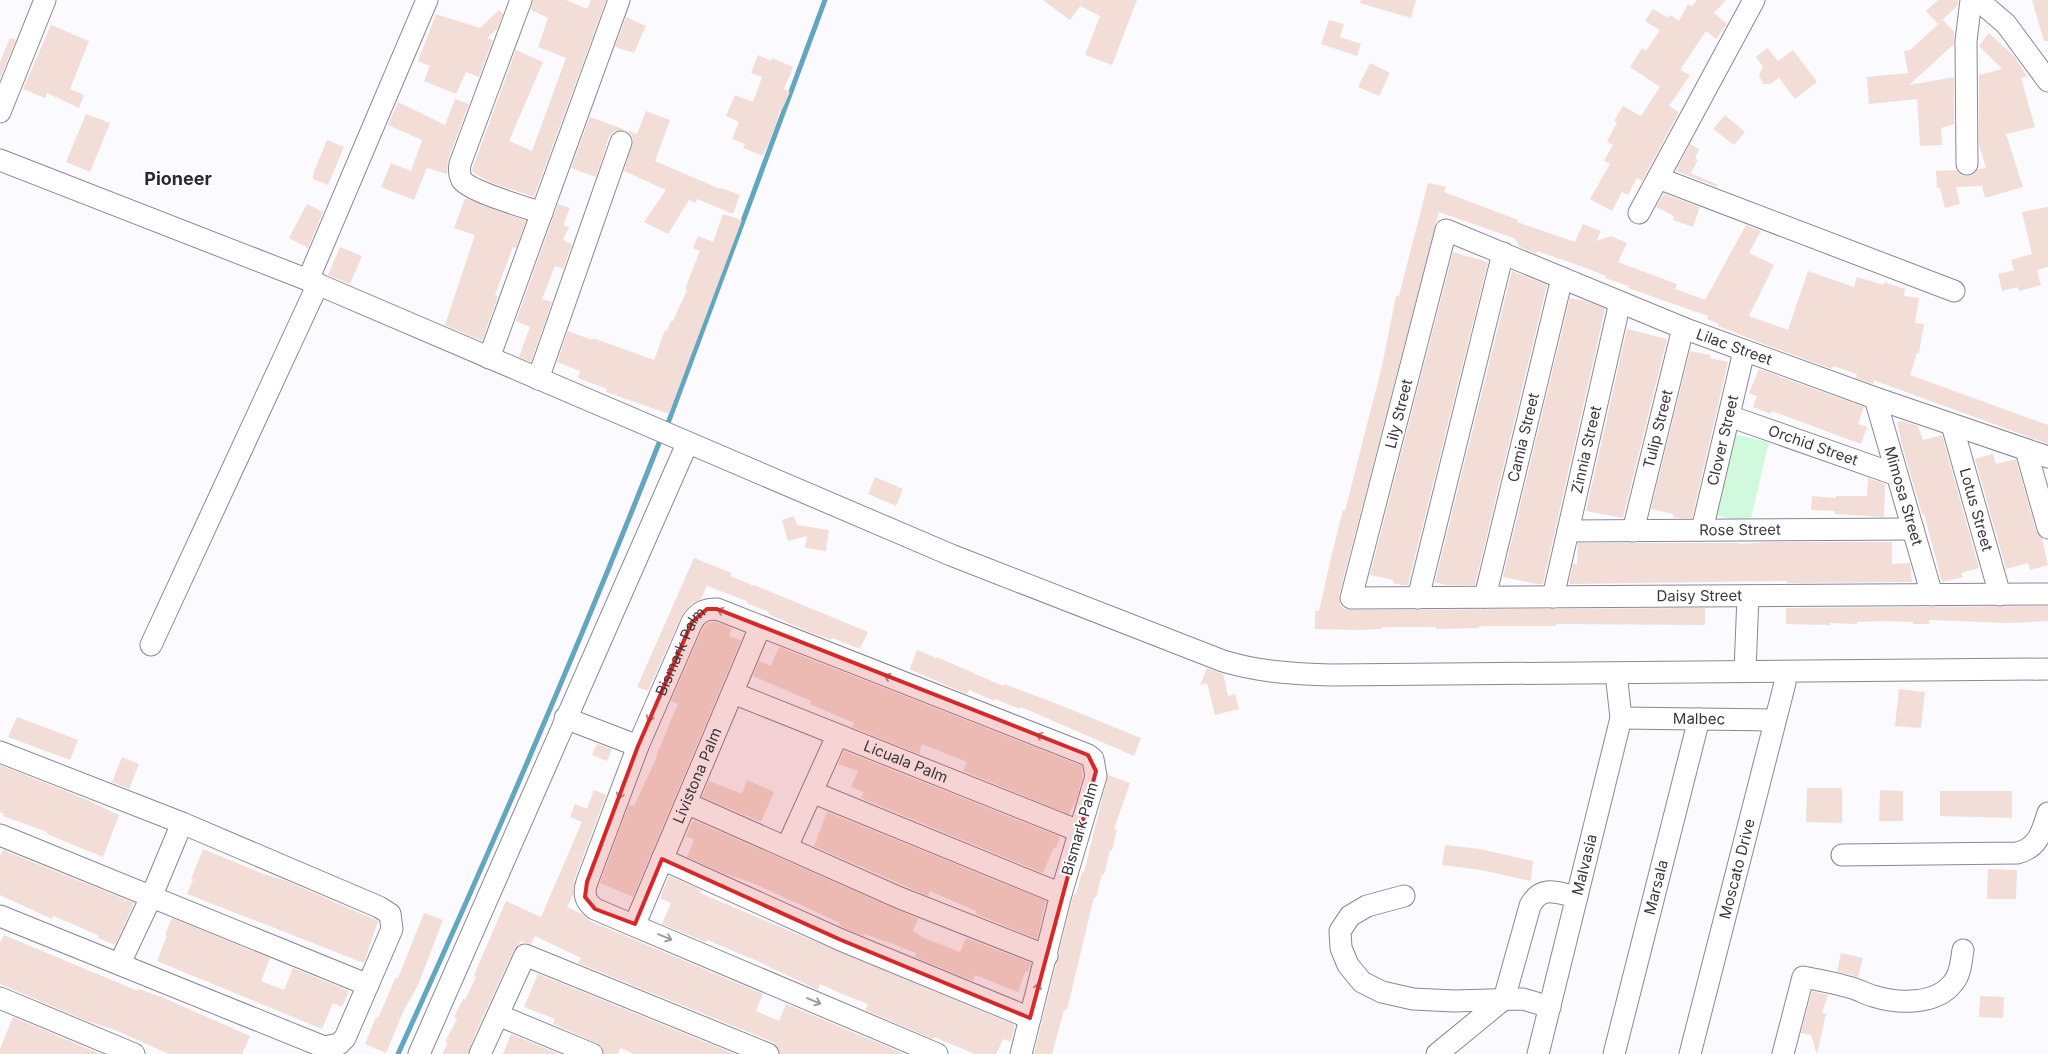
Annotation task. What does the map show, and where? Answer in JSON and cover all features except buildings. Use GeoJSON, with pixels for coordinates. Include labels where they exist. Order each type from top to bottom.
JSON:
{"type":"FeatureCollection","features":[{"type":"Feature","properties":{"kind":"street"},"geometry":{"type":"LineString","coordinates":[[0,112],[45,0]]}},
{"type":"Feature","properties":{"kind":"street"},"geometry":{"type":"LineString","coordinates":[[151,645],[313,282],[427,0]]}},
{"type":"Feature","properties":{"kind":"street"},"geometry":{"type":"LineString","coordinates":[[521,0],[460,164],[459,172],[462,179],[477,190],[542,213]]}},
{"type":"Feature","properties":{"kind":"street"},"geometry":{"type":"LineString","coordinates":[[489,358],[619,0]]}},
{"type":"Feature","properties":{"kind":"street"},"geometry":{"type":"LineString","coordinates":[[1639,213],[1754,0]]}},
{"type":"Feature","properties":{"kind":"street"},"geometry":{"type":"LineString","coordinates":[[1967,164],[1966,41],[1971,0]]}},
{"type":"Feature","properties":{"kind":"street"},"geometry":{"type":"LineString","coordinates":[[1978,0],[2006,24],[2048,81]]}},
{"type":"Feature","properties":{"kind":"street"},"geometry":{"type":"LineString","coordinates":[[538,380],[621,142]]}},
{"type":"Feature","properties":{"kind":"street"},"geometry":{"type":"LineString","coordinates":[[0,160],[313,282],[951,556],[1223,661],[1245,667],[1272,672],[1332,675],[2048,669]]}},
{"type":"Feature","properties":{"kind":"street"},"geometry":{"type":"LineString","coordinates":[[1658,178],[1954,291]]}},
{"type":"Feature","properties":{"kind":"street","name":"Lilac Street"},"geometry":{"type":"LineString","coordinates":[[1446,230],[1683,328],[1875,398],[2048,458]]}},
{"type":"Feature","properties":{"kind":"street","name":"Lily Street"},"geometry":{"type":"LineString","coordinates":[[1351,598],[1446,230]]}},
{"type":"Feature","properties":{"kind":"street"},"geometry":{"type":"LineString","coordinates":[[1418,598],[1503,253]]}},
{"type":"Feature","properties":{"kind":"street","name":"Camia Street"},"geometry":{"type":"LineString","coordinates":[[1485,597],[1562,278]]}},
{"type":"Feature","properties":{"kind":"street","name":"Zinnia Street"},"geometry":{"type":"LineString","coordinates":[[1553,597],[1620,302]]}},
{"type":"Feature","properties":{"kind":"street","name":"Tulip Street"},"geometry":{"type":"LineString","coordinates":[[1633,531],[1683,328]]}},
{"type":"Feature","properties":{"kind":"street","name":"Clover Street"},"geometry":{"type":"LineString","coordinates":[[1702,530],[1744,351]]}},
{"type":"Feature","properties":{"kind":"street","name":"Mimosa Street"},"geometry":{"type":"LineString","coordinates":[[1875,398],[1932,595]]}},
{"type":"Feature","properties":{"kind":"street","name":"Orchid Street"},"geometry":{"type":"LineString","coordinates":[[1729,416],[1897,475]]}},
{"type":"Feature","properties":{"kind":"street","name":"Lotus Street"},"geometry":{"type":"LineString","coordinates":[[1952,425],[2000,594]]}},
{"type":"Feature","properties":{"kind":"street"},"geometry":{"type":"LineString","coordinates":[[418,1054],[687,444]]}},
{"type":"Feature","properties":{"kind":"street"},"geometry":{"type":"LineString","coordinates":[[2026,450],[2048,528]]}},
{"type":"Feature","properties":{"kind":"street","name":"Rose Street"},"geometry":{"type":"LineString","coordinates":[[1568,531],[1913,529]]}},
{"type":"Feature","properties":{"kind":"street","name":"Daisy Street"},"geometry":{"type":"LineString","coordinates":[[1351,598],[2048,594]]}},
{"type":"Feature","properties":{"kind":"street"},"geometry":{"type":"LineString","coordinates":[[1745,671],[1748,596]]}},
{"type":"Feature","properties":{"kind":"street","name":"Bismark Palm"},"geometry":{"type":"LineString","coordinates":[[937,1054],[635,924],[595,909],[588,904],[584,889],[638,746],[696,615],[707,609],[717,609],[1088,755],[1094,762],[1096,776],[1061,894],[1021,1054]]}},
{"type":"Feature","properties":{"kind":"street","name":"Livistona Palm"},"geometry":{"type":"LineString","coordinates":[[635,924],[760,627]]}},
{"type":"Feature","properties":{"kind":"street","name":"Malvasia"},"geometry":{"type":"LineString","coordinates":[[1538,1054],[1621,718],[1616,673]]}},
{"type":"Feature","properties":{"kind":"street","name":"Moscato Drive"},"geometry":{"type":"LineString","coordinates":[[1690,1054],[1785,684]]}},
{"type":"Feature","properties":{"kind":"street","name":"Licuala Palm"},"geometry":{"type":"LineString","coordinates":[[733,693],[1079,831]]}},
{"type":"Feature","properties":{"kind":"street"},"geometry":{"type":"LineString","coordinates":[[565,718],[638,746]]}},
{"type":"Feature","properties":{"kind":"street","name":"Malbec"},"geometry":{"type":"LineString","coordinates":[[1621,718],[1775,720]]}},
{"type":"Feature","properties":{"kind":"street","name":"Marsala"},"geometry":{"type":"LineString","coordinates":[[1614,1054],[1699,719]]}},
{"type":"Feature","properties":{"kind":"street"},"geometry":{"type":"LineString","coordinates":[[787,847],[837,736]]}},
{"type":"Feature","properties":{"kind":"street"},"geometry":{"type":"LineString","coordinates":[[0,752],[182,823],[385,910],[390,914],[392,929],[345,1038],[339,1044],[324,1047],[0,916]]}},
{"type":"Feature","properties":{"kind":"street"},"geometry":{"type":"LineString","coordinates":[[812,792],[1061,894]]}},
{"type":"Feature","properties":{"kind":"street"},"geometry":{"type":"LineString","coordinates":[[686,803],[900,898],[1047,956]]}},
{"type":"Feature","properties":{"kind":"street"},"geometry":{"type":"LineString","coordinates":[[1842,855],[2017,853],[2030,849],[2035,844],[2048,813]]}},
{"type":"Feature","properties":{"kind":"street"},"geometry":{"type":"LineString","coordinates":[[120,963],[152,895],[182,823]]}},
{"type":"Feature","properties":{"kind":"street"},"geometry":{"type":"LineString","coordinates":[[0,835],[152,895],[368,985]]}},
{"type":"Feature","properties":{"kind":"street"},"geometry":{"type":"LineString","coordinates":[[662,859],[841,940],[1030,1018]]}},
{"type":"Feature","properties":{"kind":"street"},"geometry":{"type":"LineString","coordinates":[[1442,1052],[1504,999],[1534,897],[1544,892],[1553,892],[1577,897]]}},
{"type":"Feature","properties":{"kind":"street"},"geometry":{"type":"LineString","coordinates":[[1404,896],[1367,906],[1350,916],[1340,931],[1341,948],[1348,965],[1362,982],[1382,992],[1413,999],[1454,1001],[1523,999],[1550,1007]]}},
{"type":"Feature","properties":{"kind":"street"},"geometry":{"type":"LineString","coordinates":[[1783,1054],[1803,977],[1841,985],[1873,996],[1908,1002],[1925,999],[1953,984],[1960,971],[1964,950]]}},
{"type":"Feature","properties":{"kind":"street"},"geometry":{"type":"LineString","coordinates":[[480,1054],[525,955],[768,1054]]}},
{"type":"Feature","properties":{"kind":"street"},"geometry":{"type":"LineString","coordinates":[[0,998],[104,1048],[134,1054]]}},
{"type":"Feature","properties":{"kind":"street"},"geometry":{"type":"LineString","coordinates":[[498,1015],[592,1054]]}},
{"type":"Feature","properties":{"kind":"highlighted area"},"geometry":{"type":"Polygon","coordinates":[[[707,609],[717,609],[1088,755],[1096,771],[1030,1018],[841,940],[662,859],[635,924],[595,909],[585,897],[587,882],[638,746],[692,622],[707,609]]]}},
{"type":"Feature","properties":{"kind":"green space"},"geometry":{"type":"Polygon","coordinates":[[[1733,434],[1769,442],[1750,523],[1714,515],[1733,434]]]}},
{"type":"Feature","properties":{"kind":"waterway"},"geometry":{"type":"LineString","coordinates":[[667,426],[825,0]]}},
{"type":"Feature","properties":{"kind":"waterway"},"geometry":{"type":"LineString","coordinates":[[398,1054],[533,750],[659,443]]}},
{"type":"Feature","properties":{"kind":"district","name":"Pioneer"},"geometry":{"type":"Point","coordinates":[178,179]}}]}
